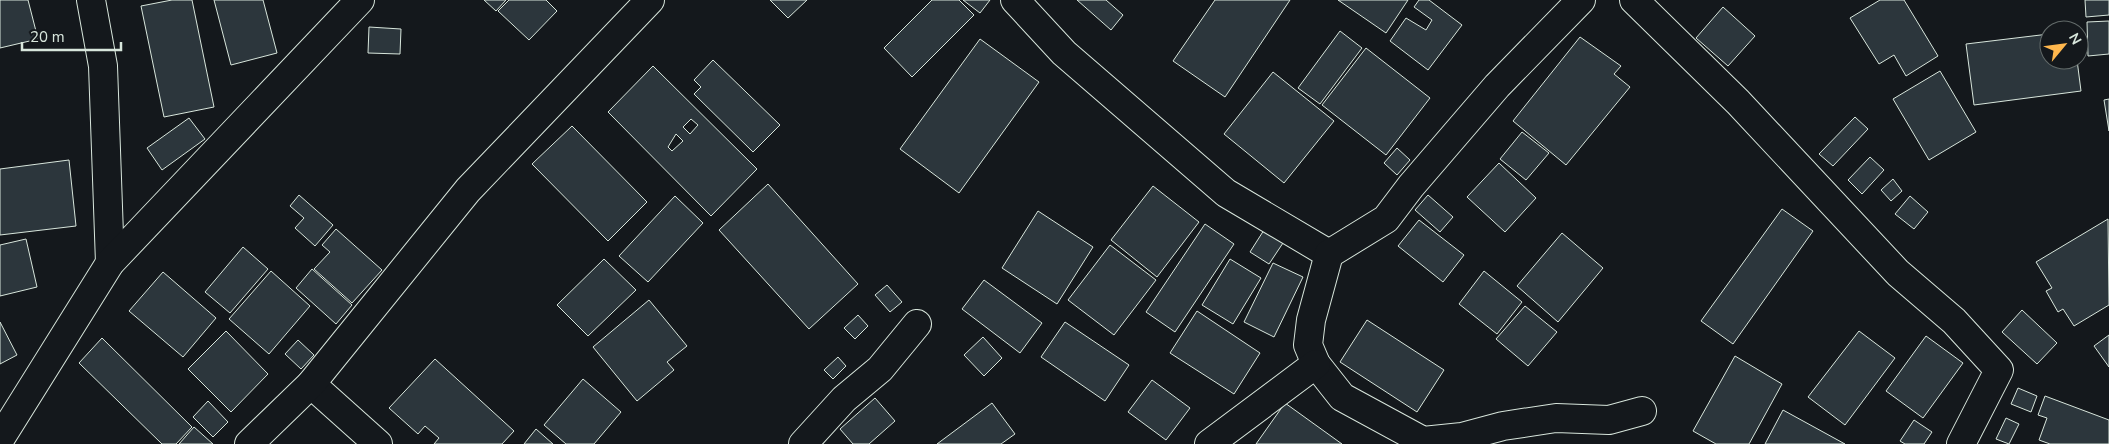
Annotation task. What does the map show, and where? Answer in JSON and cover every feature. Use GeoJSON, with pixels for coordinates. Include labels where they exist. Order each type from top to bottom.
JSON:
{"type":"FeatureCollection","features":[{"type":"Feature","properties":{"kind":"street"},"geometry":{"type":"LineString","coordinates":[[91,0],[103,66],[110,263]]}},
{"type":"Feature","properties":{"kind":"street"},"geometry":{"type":"LineString","coordinates":[[0,439],[110,263],[360,0]]}},
{"type":"Feature","properties":{"kind":"street"},"geometry":{"type":"LineString","coordinates":[[250,444],[311,384],[468,190],[650,0]]}},
{"type":"Feature","properties":{"kind":"street"},"geometry":{"type":"LineString","coordinates":[[1015,0],[1064,52],[1226,193],[1329,254]]}},
{"type":"Feature","properties":{"kind":"street"},"geometry":{"type":"LineString","coordinates":[[1581,0],[1497,86],[1411,186],[1386,219],[1329,254],[1311,320],[1308,345],[1316,364],[1342,397],[1423,441],[1462,437],[1503,426],[1556,418],[1609,420],[1642,411]]}},
{"type":"Feature","properties":{"kind":"street"},"geometry":{"type":"LineString","coordinates":[[1634,0],[1738,102],[1898,273],[1954,321],[1999,370],[1961,444]]}},
{"type":"Feature","properties":{"kind":"street"},"geometry":{"type":"LineString","coordinates":[[802,444],[844,399],[880,369],[917,324]]}},
{"type":"Feature","properties":{"kind":"street"},"geometry":{"type":"LineString","coordinates":[[1208,444],[1316,364]]}},
{"type":"Feature","properties":{"kind":"street"},"geometry":{"type":"LineString","coordinates":[[311,384],[378,444]]}},
{"type":"Feature","properties":{"kind":"building"},"geometry":{"type":"Polygon","coordinates":[[[0,0],[28,0],[38,39],[0,48],[0,0]]]}},
{"type":"Feature","properties":{"kind":"building"},"geometry":{"type":"Polygon","coordinates":[[[172,0],[192,0],[214,107],[164,117],[141,6],[172,0]]]}},
{"type":"Feature","properties":{"kind":"building"},"geometry":{"type":"Polygon","coordinates":[[[214,0],[263,0],[277,53],[231,65],[214,0]]]}},
{"type":"Feature","properties":{"kind":"building"},"geometry":{"type":"Polygon","coordinates":[[[484,0],[506,0],[496,11],[484,0]]]}},
{"type":"Feature","properties":{"kind":"building"},"geometry":{"type":"Polygon","coordinates":[[[509,0],[546,0],[557,11],[529,40],[498,11],[509,0]]]}},
{"type":"Feature","properties":{"kind":"building"},"geometry":{"type":"Polygon","coordinates":[[[770,0],[807,0],[788,18],[770,0]]]}},
{"type":"Feature","properties":{"kind":"building"},"geometry":{"type":"Polygon","coordinates":[[[932,0],[959,0],[974,15],[912,77],[884,48],[932,0]]]}},
{"type":"Feature","properties":{"kind":"building"},"geometry":{"type":"Polygon","coordinates":[[[963,0],[990,0],[980,13],[963,0]]]}},
{"type":"Feature","properties":{"kind":"building"},"geometry":{"type":"Polygon","coordinates":[[[1077,0],[1106,0],[1123,15],[1111,30],[1077,0]]]}},
{"type":"Feature","properties":{"kind":"building"},"geometry":{"type":"Polygon","coordinates":[[[1215,0],[1290,0],[1225,97],[1173,61],[1215,0]]]}},
{"type":"Feature","properties":{"kind":"building"},"geometry":{"type":"Polygon","coordinates":[[[1338,0],[1408,0],[1386,33],[1338,0]]]}},
{"type":"Feature","properties":{"kind":"building"},"geometry":{"type":"Polygon","coordinates":[[[1419,0],[1429,0],[1462,25],[1428,70],[1390,41],[1406,18],[1426,30],[1432,20],[1414,7],[1419,0]]]}},
{"type":"Feature","properties":{"kind":"building"},"geometry":{"type":"Polygon","coordinates":[[[1880,0],[1904,0],[1938,56],[1906,76],[1894,55],[1879,64],[1850,18],[1880,0]]]}},
{"type":"Feature","properties":{"kind":"building"},"geometry":{"type":"Polygon","coordinates":[[[2085,0],[2109,0],[2109,15],[2086,17],[2085,0]]]}},
{"type":"Feature","properties":{"kind":"building"},"geometry":{"type":"Polygon","coordinates":[[[1723,7],[1755,36],[1728,66],[1696,38],[1723,7]]]}},
{"type":"Feature","properties":{"kind":"building"},"geometry":{"type":"Polygon","coordinates":[[[2109,21],[2109,54],[2089,56],[2089,22],[2109,21]]]}},
{"type":"Feature","properties":{"kind":"building"},"geometry":{"type":"Polygon","coordinates":[[[369,27],[401,29],[400,54],[368,53],[369,27]]]}},
{"type":"Feature","properties":{"kind":"building"},"geometry":{"type":"Polygon","coordinates":[[[1340,31],[1362,48],[1320,104],[1298,88],[1340,31]]]}},
{"type":"Feature","properties":{"kind":"building"},"geometry":{"type":"Polygon","coordinates":[[[2039,35],[2039,70],[2078,70],[2081,91],[1974,105],[1966,44],[2039,35]]]}},
{"type":"Feature","properties":{"kind":"building"},"geometry":{"type":"Polygon","coordinates":[[[1580,37],[1621,66],[1614,74],[1630,87],[1566,165],[1513,121],[1580,37]]]}},
{"type":"Feature","properties":{"kind":"building"},"geometry":{"type":"Polygon","coordinates":[[[980,39],[1039,82],[959,193],[900,149],[980,39]]]}},
{"type":"Feature","properties":{"kind":"building"},"geometry":{"type":"Polygon","coordinates":[[[1366,48],[1430,98],[1386,155],[1322,105],[1366,48]]]}},
{"type":"Feature","properties":{"kind":"building"},"geometry":{"type":"Polygon","coordinates":[[[713,60],[780,125],[753,152],[694,94],[701,87],[694,80],[713,60]]]}},
{"type":"Feature","properties":{"kind":"building"},"geometry":{"type":"Polygon","coordinates":[[[653,66],[757,169],[711,216],[608,112],[653,66]],[[691,119],[683,127],[690,134],[698,125],[691,119]],[[676,134],[668,147],[672,151],[683,141],[676,134]]]}},
{"type":"Feature","properties":{"kind":"building"},"geometry":{"type":"Polygon","coordinates":[[[1940,71],[1976,132],[1929,160],[1893,99],[1940,71]]]}},
{"type":"Feature","properties":{"kind":"building"},"geometry":{"type":"Polygon","coordinates":[[[1273,72],[1334,121],[1284,183],[1224,134],[1273,72]]]}},
{"type":"Feature","properties":{"kind":"building"},"geometry":{"type":"Polygon","coordinates":[[[2109,99],[2109,131],[2104,100],[2109,99]]]}},
{"type":"Feature","properties":{"kind":"building"},"geometry":{"type":"Polygon","coordinates":[[[1855,117],[1868,129],[1833,166],[1819,154],[1855,117]]]}},
{"type":"Feature","properties":{"kind":"building"},"geometry":{"type":"Polygon","coordinates":[[[189,118],[205,139],[162,170],[147,148],[189,118]]]}},
{"type":"Feature","properties":{"kind":"building"},"geometry":{"type":"Polygon","coordinates":[[[572,126],[647,202],[608,241],[532,164],[572,126]]]}},
{"type":"Feature","properties":{"kind":"building"},"geometry":{"type":"Polygon","coordinates":[[[1522,132],[1549,153],[1526,180],[1500,159],[1522,132]]]}},
{"type":"Feature","properties":{"kind":"building"},"geometry":{"type":"Polygon","coordinates":[[[1397,148],[1410,160],[1397,175],[1384,163],[1397,148]]]}},
{"type":"Feature","properties":{"kind":"building"},"geometry":{"type":"Polygon","coordinates":[[[1870,157],[1884,170],[1862,194],[1848,180],[1870,157]]]}},
{"type":"Feature","properties":{"kind":"building"},"geometry":{"type":"Polygon","coordinates":[[[69,160],[76,226],[0,235],[0,169],[69,160]]]}},
{"type":"Feature","properties":{"kind":"building"},"geometry":{"type":"Polygon","coordinates":[[[1499,163],[1536,198],[1505,232],[1467,197],[1499,163]]]}},
{"type":"Feature","properties":{"kind":"building"},"geometry":{"type":"Polygon","coordinates":[[[1893,179],[1902,191],[1891,201],[1881,190],[1893,179]]]}},
{"type":"Feature","properties":{"kind":"building"},"geometry":{"type":"Polygon","coordinates":[[[768,184],[858,284],[809,329],[719,230],[768,184]]]}},
{"type":"Feature","properties":{"kind":"building"},"geometry":{"type":"Polygon","coordinates":[[[1153,186],[1199,222],[1157,277],[1111,240],[1153,186]]]}},
{"type":"Feature","properties":{"kind":"building"},"geometry":{"type":"Polygon","coordinates":[[[299,195],[333,225],[315,246],[295,228],[304,218],[290,206],[299,195]]]}},
{"type":"Feature","properties":{"kind":"building"},"geometry":{"type":"Polygon","coordinates":[[[1428,195],[1453,217],[1440,232],[1415,210],[1428,195]]]}},
{"type":"Feature","properties":{"kind":"building"},"geometry":{"type":"Polygon","coordinates":[[[675,196],[703,223],[648,282],[619,256],[675,196]]]}},
{"type":"Feature","properties":{"kind":"building"},"geometry":{"type":"Polygon","coordinates":[[[1910,196],[1928,212],[1914,229],[1895,214],[1910,196]]]}},
{"type":"Feature","properties":{"kind":"building"},"geometry":{"type":"Polygon","coordinates":[[[1782,209],[1813,231],[1733,344],[1701,321],[1782,209]]]}},
{"type":"Feature","properties":{"kind":"building"},"geometry":{"type":"Polygon","coordinates":[[[1038,211],[1093,247],[1057,304],[1002,268],[1038,211]]]}},
{"type":"Feature","properties":{"kind":"building"},"geometry":{"type":"Polygon","coordinates":[[[2108,219],[2109,305],[2074,326],[2063,309],[2058,312],[2046,291],[2052,288],[2036,262],[2108,219]]]}},
{"type":"Feature","properties":{"kind":"building"},"geometry":{"type":"Polygon","coordinates":[[[1419,220],[1464,255],[1443,282],[1398,246],[1419,220]]]}},
{"type":"Feature","properties":{"kind":"building"},"geometry":{"type":"Polygon","coordinates":[[[1205,224],[1234,244],[1175,332],[1146,312],[1205,224]]]}},
{"type":"Feature","properties":{"kind":"building"},"geometry":{"type":"Polygon","coordinates":[[[336,229],[382,270],[352,303],[314,269],[330,252],[322,245],[336,229]]]}},
{"type":"Feature","properties":{"kind":"building"},"geometry":{"type":"Polygon","coordinates":[[[1264,230],[1283,243],[1269,264],[1250,252],[1264,230]]]}},
{"type":"Feature","properties":{"kind":"building"},"geometry":{"type":"Polygon","coordinates":[[[1562,233],[1603,268],[1558,322],[1517,286],[1562,233]]]}},
{"type":"Feature","properties":{"kind":"building"},"geometry":{"type":"Polygon","coordinates":[[[26,239],[37,287],[0,296],[0,245],[26,239]]]}},
{"type":"Feature","properties":{"kind":"building"},"geometry":{"type":"Polygon","coordinates":[[[1110,245],[1156,280],[1114,335],[1068,300],[1110,245]]]}},
{"type":"Feature","properties":{"kind":"building"},"geometry":{"type":"Polygon","coordinates":[[[243,247],[268,269],[230,313],[205,292],[243,247]]]}},
{"type":"Feature","properties":{"kind":"building"},"geometry":{"type":"Polygon","coordinates":[[[604,259],[636,290],[588,336],[557,305],[604,259]]]}},
{"type":"Feature","properties":{"kind":"building"},"geometry":{"type":"Polygon","coordinates":[[[1230,259],[1261,278],[1233,324],[1202,305],[1230,259]]]}},
{"type":"Feature","properties":{"kind":"building"},"geometry":{"type":"Polygon","coordinates":[[[1273,263],[1303,277],[1274,337],[1244,322],[1273,263]]]}},
{"type":"Feature","properties":{"kind":"building"},"geometry":{"type":"Polygon","coordinates":[[[312,269],[352,305],[336,324],[296,288],[312,269]]]}},
{"type":"Feature","properties":{"kind":"building"},"geometry":{"type":"Polygon","coordinates":[[[271,271],[310,306],[269,354],[229,319],[271,271]]]}},
{"type":"Feature","properties":{"kind":"building"},"geometry":{"type":"Polygon","coordinates":[[[1484,271],[1522,302],[1497,334],[1459,304],[1484,271]]]}},
{"type":"Feature","properties":{"kind":"building"},"geometry":{"type":"Polygon","coordinates":[[[163,272],[216,318],[183,357],[129,311],[163,272]]]}},
{"type":"Feature","properties":{"kind":"building"},"geometry":{"type":"Polygon","coordinates":[[[984,280],[1042,323],[1020,353],[962,309],[984,280]]]}},
{"type":"Feature","properties":{"kind":"building"},"geometry":{"type":"Polygon","coordinates":[[[887,285],[902,302],[890,312],[875,295],[887,285]]]}},
{"type":"Feature","properties":{"kind":"building"},"geometry":{"type":"Polygon","coordinates":[[[649,300],[687,346],[667,362],[674,370],[637,401],[593,347],[649,300]]]}},
{"type":"Feature","properties":{"kind":"building"},"geometry":{"type":"Polygon","coordinates":[[[1525,306],[1557,332],[1528,366],[1496,339],[1525,306]]]}},
{"type":"Feature","properties":{"kind":"building"},"geometry":{"type":"Polygon","coordinates":[[[2022,310],[2057,343],[2037,364],[2002,332],[2022,310]]]}},
{"type":"Feature","properties":{"kind":"building"},"geometry":{"type":"Polygon","coordinates":[[[1197,311],[1260,353],[1234,394],[1170,353],[1197,311]]]}},
{"type":"Feature","properties":{"kind":"building"},"geometry":{"type":"Polygon","coordinates":[[[858,315],[868,326],[855,339],[844,328],[858,315]]]}},
{"type":"Feature","properties":{"kind":"building"},"geometry":{"type":"Polygon","coordinates":[[[1367,320],[1444,370],[1417,412],[1340,362],[1367,320]]]}},
{"type":"Feature","properties":{"kind":"building"},"geometry":{"type":"Polygon","coordinates":[[[0,322],[17,355],[0,364],[0,322]]]}},
{"type":"Feature","properties":{"kind":"building"},"geometry":{"type":"Polygon","coordinates":[[[1065,322],[1129,365],[1105,401],[1041,357],[1065,322]]]}},
{"type":"Feature","properties":{"kind":"building"},"geometry":{"type":"Polygon","coordinates":[[[226,331],[268,374],[231,412],[188,369],[226,331]]]}},
{"type":"Feature","properties":{"kind":"building"},"geometry":{"type":"Polygon","coordinates":[[[1859,331],[1895,358],[1845,425],[1808,397],[1859,331]]]}},
{"type":"Feature","properties":{"kind":"building"},"geometry":{"type":"Polygon","coordinates":[[[2109,335],[2109,367],[2094,346],[2109,335]]]}},
{"type":"Feature","properties":{"kind":"building"},"geometry":{"type":"Polygon","coordinates":[[[1926,336],[1963,363],[1923,418],[1886,391],[1926,336]]]}},
{"type":"Feature","properties":{"kind":"building"},"geometry":{"type":"Polygon","coordinates":[[[983,337],[1002,358],[984,376],[964,355],[983,337]]]}},
{"type":"Feature","properties":{"kind":"building"},"geometry":{"type":"Polygon","coordinates":[[[102,338],[192,427],[176,444],[162,444],[79,363],[102,338]]]}},
{"type":"Feature","properties":{"kind":"building"},"geometry":{"type":"Polygon","coordinates":[[[298,340],[314,355],[301,369],[285,354],[298,340]]]}},
{"type":"Feature","properties":{"kind":"building"},"geometry":{"type":"Polygon","coordinates":[[[1735,356],[1782,384],[1749,444],[1716,444],[1693,431],[1735,356]]]}},
{"type":"Feature","properties":{"kind":"building"},"geometry":{"type":"Polygon","coordinates":[[[838,357],[846,366],[833,379],[824,370],[838,357]]]}},
{"type":"Feature","properties":{"kind":"building"},"geometry":{"type":"Polygon","coordinates":[[[435,359],[514,431],[502,444],[434,444],[439,438],[425,426],[418,434],[389,408],[435,359]]]}},
{"type":"Feature","properties":{"kind":"building"},"geometry":{"type":"Polygon","coordinates":[[[583,379],[621,412],[594,444],[566,444],[544,425],[583,379]]]}},
{"type":"Feature","properties":{"kind":"building"},"geometry":{"type":"Polygon","coordinates":[[[1152,380],[1190,408],[1166,440],[1128,412],[1152,380]]]}},
{"type":"Feature","properties":{"kind":"building"},"geometry":{"type":"Polygon","coordinates":[[[2018,388],[2037,396],[2031,412],[2011,404],[2018,388]]]}},
{"type":"Feature","properties":{"kind":"building"},"geometry":{"type":"Polygon","coordinates":[[[2045,396],[2109,420],[2109,444],[2050,444],[2039,440],[2047,418],[2038,415],[2045,396]]]}},
{"type":"Feature","properties":{"kind":"building"},"geometry":{"type":"Polygon","coordinates":[[[875,398],[895,421],[869,444],[853,444],[840,429],[875,398]]]}},
{"type":"Feature","properties":{"kind":"building"},"geometry":{"type":"Polygon","coordinates":[[[208,401],[228,422],[213,437],[193,417],[208,401]]]}},
{"type":"Feature","properties":{"kind":"building"},"geometry":{"type":"Polygon","coordinates":[[[992,403],[1015,434],[1001,444],[937,444],[992,403]]]}},
{"type":"Feature","properties":{"kind":"building"},"geometry":{"type":"Polygon","coordinates":[[[1285,403],[1342,444],[1256,444],[1285,403]]]}},
{"type":"Feature","properties":{"kind":"building"},"geometry":{"type":"Polygon","coordinates":[[[1783,410],[1845,444],[1765,444],[1783,410]]]}},
{"type":"Feature","properties":{"kind":"building"},"geometry":{"type":"Polygon","coordinates":[[[2006,418],[2019,424],[2009,444],[1996,439],[2006,418]]]}},
{"type":"Feature","properties":{"kind":"building"},"geometry":{"type":"Polygon","coordinates":[[[1914,420],[1932,432],[1924,444],[1905,444],[1900,441],[1914,420]]]}},
{"type":"Feature","properties":{"kind":"building"},"geometry":{"type":"Polygon","coordinates":[[[194,427],[213,444],[179,444],[194,427]]]}},
{"type":"Feature","properties":{"kind":"building"},"geometry":{"type":"Polygon","coordinates":[[[536,429],[553,444],[524,444],[536,429]]]}}]}
